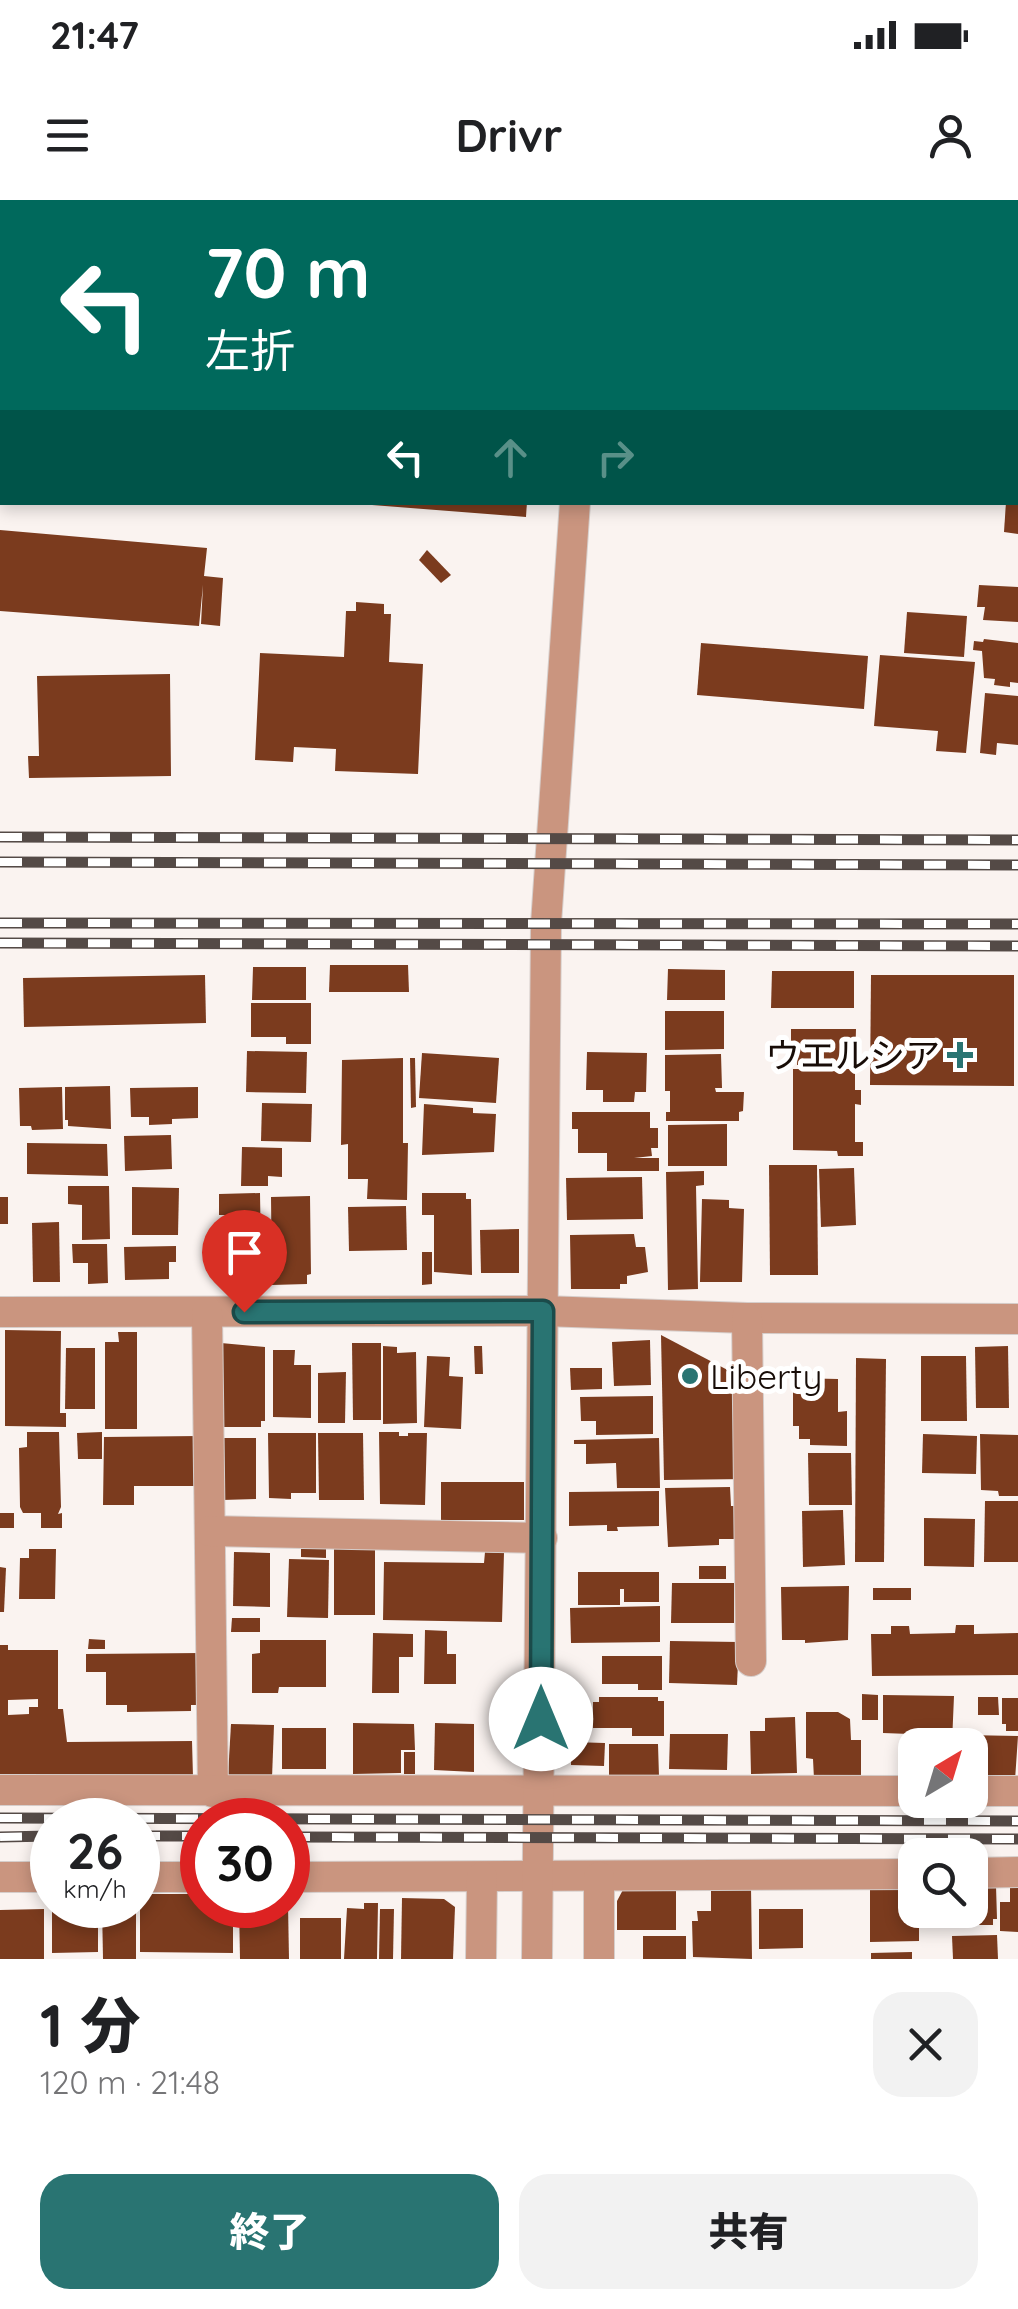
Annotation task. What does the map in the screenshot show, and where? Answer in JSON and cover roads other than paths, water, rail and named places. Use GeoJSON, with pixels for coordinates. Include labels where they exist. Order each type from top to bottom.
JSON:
{"type":"FeatureCollection","features":[{"type":"Feature","properties":{"kind":"street"},"geometry":{"type":"LineString","coordinates":[[537,1959],[546,924],[575,505]]}},
{"type":"Feature","properties":{"kind":"street"},"geometry":{"type":"LineString","coordinates":[[0,1312],[543,1311],[747,1318],[1018,1318]]}},
{"type":"Feature","properties":{"kind":"street"},"geometry":{"type":"LineString","coordinates":[[207,1312],[213,1792]]}},
{"type":"Feature","properties":{"kind":"street"},"geometry":{"type":"LineString","coordinates":[[747,1318],[751,1660]]}},
{"type":"Feature","properties":{"kind":"street"},"geometry":{"type":"LineString","coordinates":[[210,1531],[542,1538]]}},
{"type":"Feature","properties":{"kind":"street"},"geometry":{"type":"LineString","coordinates":[[0,1790],[898,1791]]}},
{"type":"Feature","properties":{"kind":"street"},"geometry":{"type":"LineString","coordinates":[[988,1790],[1018,1790]]}},
{"type":"Feature","properties":{"kind":"street"},"geometry":{"type":"LineString","coordinates":[[988,1873],[1018,1872]]}},
{"type":"Feature","properties":{"kind":"street"},"geometry":{"type":"LineString","coordinates":[[310,1877],[898,1874]]}},
{"type":"Feature","properties":{"kind":"street"},"geometry":{"type":"LineString","coordinates":[[0,1877],[30,1877]]}},
{"type":"Feature","properties":{"kind":"street"},"geometry":{"type":"LineString","coordinates":[[481,1959],[482,1877]]}},
{"type":"Feature","properties":{"kind":"street"},"geometry":{"type":"LineString","coordinates":[[598,1959],[600,1877]]}},
{"type":"Feature","properties":{"kind":"railway"},"geometry":{"type":"LineString","coordinates":[[0,837],[1018,840]]}},
{"type":"Feature","properties":{"kind":"railway"},"geometry":{"type":"LineString","coordinates":[[0,862],[1018,865]]}},
{"type":"Feature","properties":{"kind":"railway"},"geometry":{"type":"LineString","coordinates":[[0,923],[1018,924]]}},
{"type":"Feature","properties":{"kind":"railway"},"geometry":{"type":"LineString","coordinates":[[0,943],[1018,946]]}},
{"type":"Feature","properties":{"kind":"railway"},"geometry":{"type":"LineString","coordinates":[[0,1818],[1018,1821]]}},
{"type":"Feature","properties":{"kind":"railway"},"geometry":{"type":"LineString","coordinates":[[0,1837],[30,1836]]}},
{"type":"Feature","properties":{"kind":"railway"},"geometry":{"type":"LineString","coordinates":[[160,1836],[180,1836]]}},
{"type":"Feature","properties":{"kind":"railway"},"geometry":{"type":"LineString","coordinates":[[310,1837],[1018,1839]]}},
{"type":"Feature","properties":{"kind":"place","name":"ウエルシア"},"geometry":{"type":"Point","coordinates":[960,1055]}},
{"type":"Feature","properties":{"kind":"place","name":"Liberty"},"geometry":{"type":"Point","coordinates":[690,1376]}}]}
